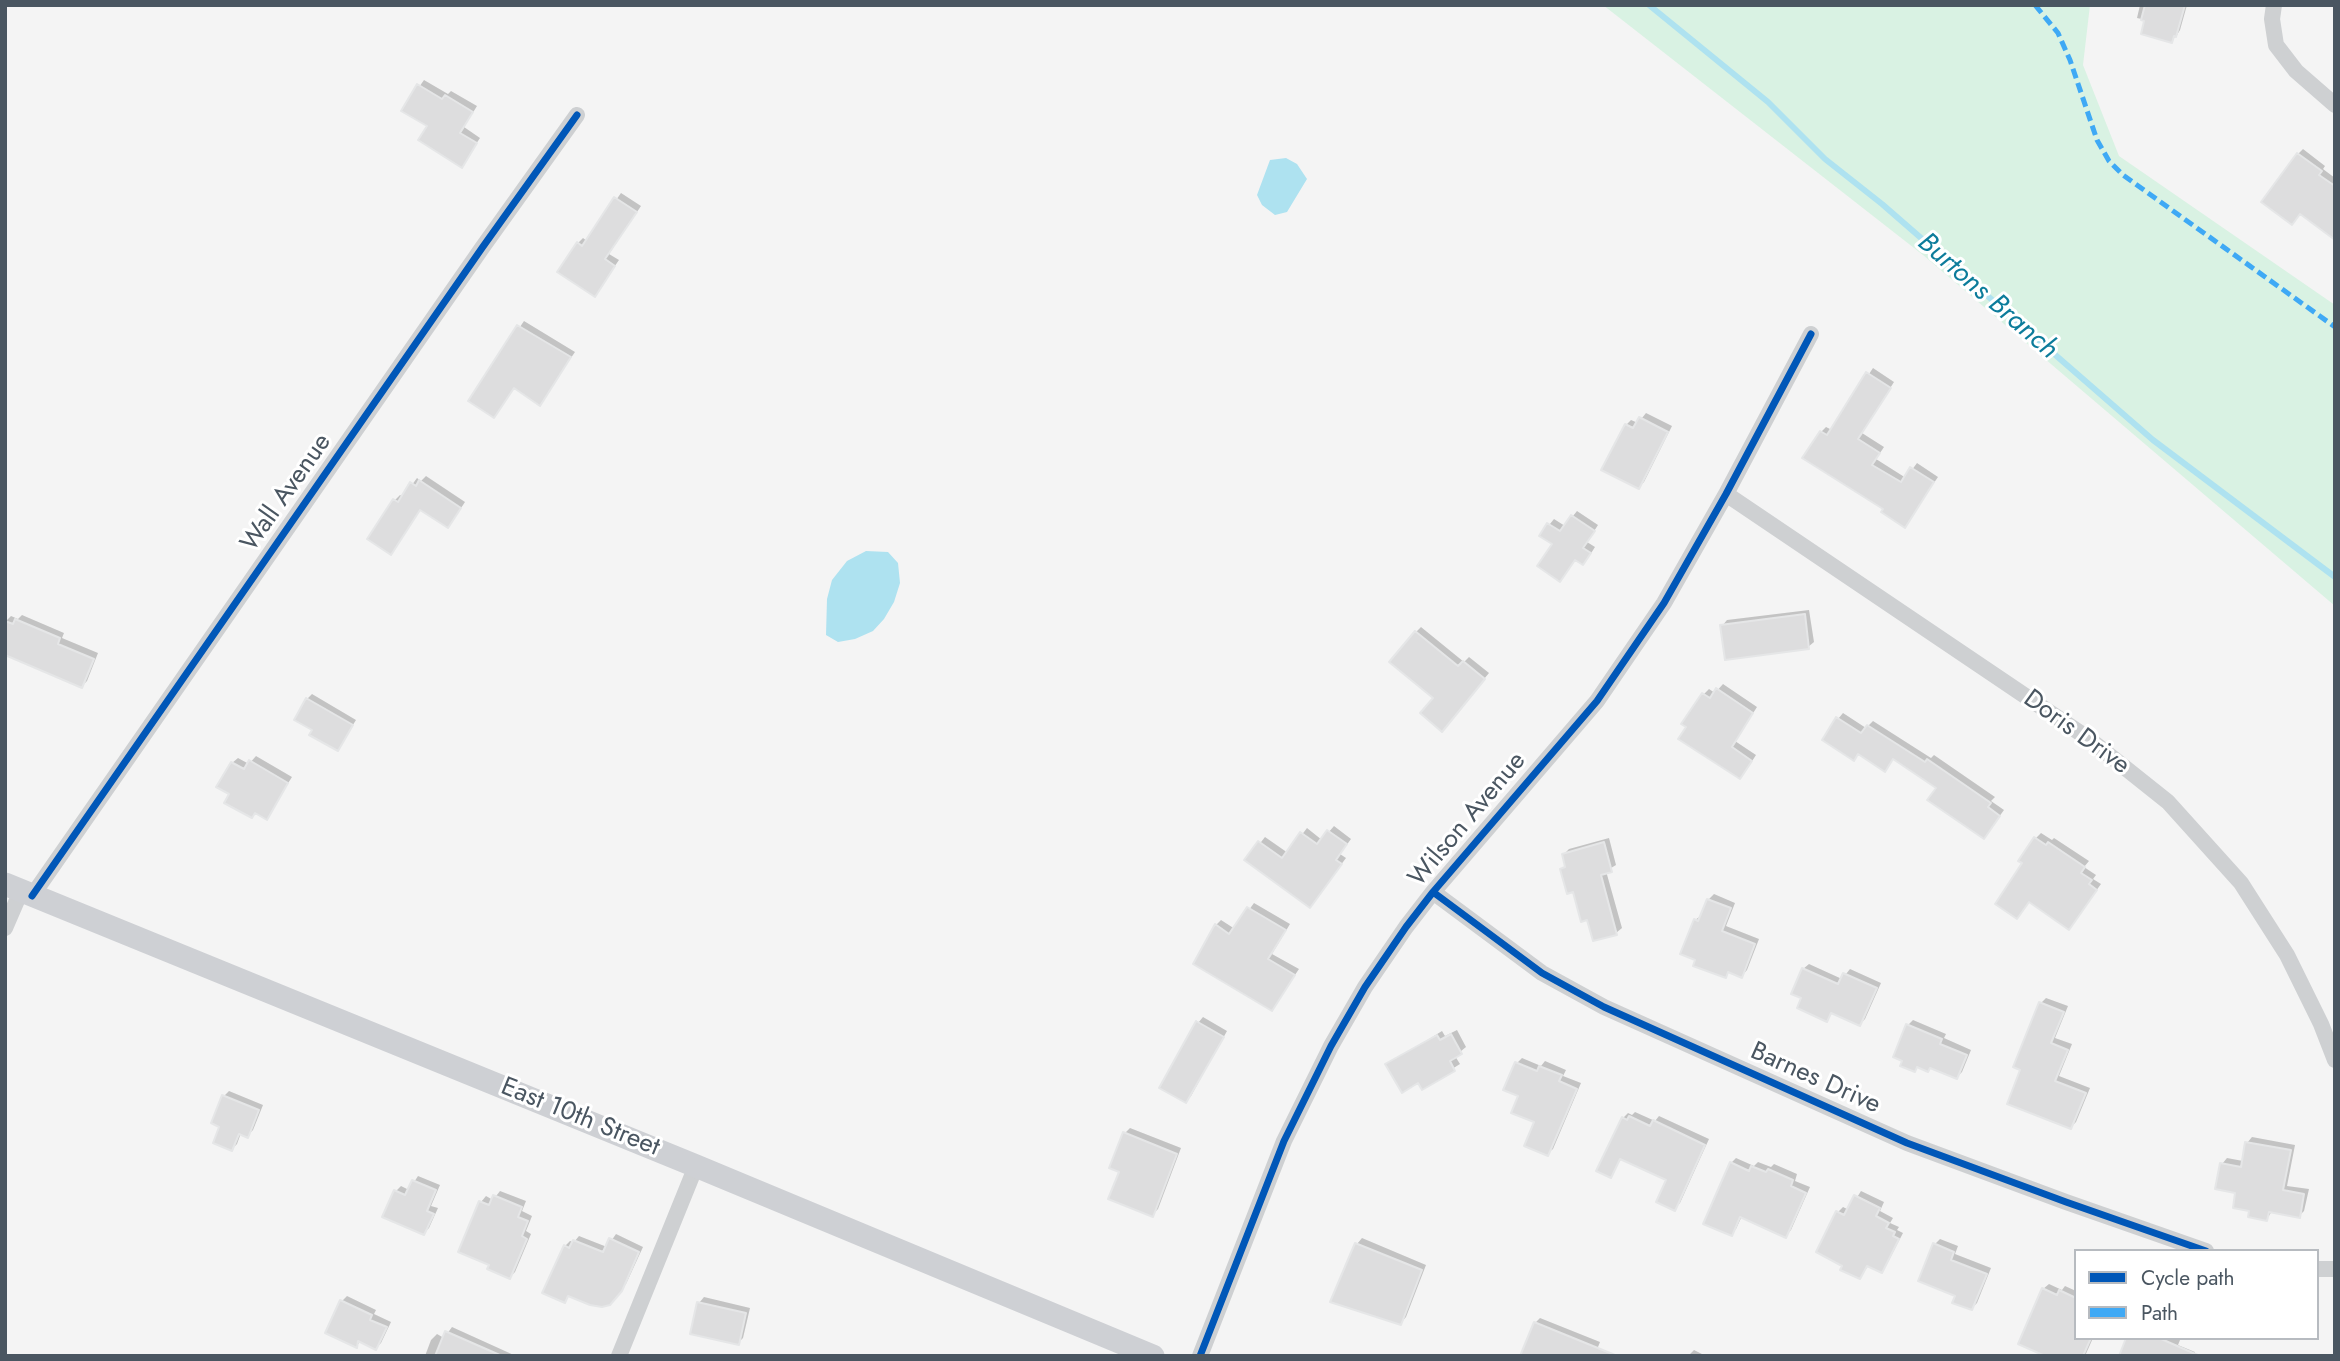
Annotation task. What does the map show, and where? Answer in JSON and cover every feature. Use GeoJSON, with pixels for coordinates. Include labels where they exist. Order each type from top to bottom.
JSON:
{"type":"FeatureCollection","features":[{"type":"Feature","properties":{"kind":"main road","name":"East 10th Street"},"geometry":{"type":"LineString","coordinates":[[19,890],[1153,1356]]}},
{"type":"Feature","properties":{"kind":"street"},"geometry":{"type":"LineString","coordinates":[[2274,5],[2272,19],[2276,45],[2296,71],[2335,105]]}},
{"type":"Feature","properties":{"kind":"street","name":"Wall Avenue"},"geometry":{"type":"LineString","coordinates":[[5,928],[19,890],[577,115]]}},
{"type":"Feature","properties":{"kind":"street","name":"Wilson Avenue"},"geometry":{"type":"LineString","coordinates":[[1200,1356],[1284,1141],[1331,1046],[1365,987],[1433,892],[1597,701],[1664,603],[1726,494],[1811,334]]}},
{"type":"Feature","properties":{"kind":"street","name":"Doris Drive"},"geometry":{"type":"LineString","coordinates":[[1726,494],[2089,739],[2168,802],[2241,883],[2287,955],[2321,1024],[2335,1060]]}},
{"type":"Feature","properties":{"kind":"street","name":"Barnes Drive"},"geometry":{"type":"LineString","coordinates":[[1433,892],[1542,973],[1604,1007],[1906,1143],[2200,1249]]}},
{"type":"Feature","properties":{"kind":"street"},"geometry":{"type":"LineString","coordinates":[[619,1356],[696,1166]]}},
{"type":"Feature","properties":{"kind":"green space"},"geometry":{"type":"Polygon","coordinates":[[[1603,5],[2090,5],[2083,65],[2119,156],[2335,305],[2335,606],[1923,255],[1603,5]]]}},
{"type":"Feature","properties":{"kind":"water"},"geometry":{"type":"Polygon","coordinates":[[[1286,158],[1297,164],[1307,179],[1287,212],[1275,215],[1262,205],[1257,195],[1270,160],[1286,158]]]}},
{"type":"Feature","properties":{"kind":"water"},"geometry":{"type":"Polygon","coordinates":[[[866,551],[888,552],[898,563],[900,583],[894,602],[873,631],[855,639],[838,642],[826,635],[827,599],[832,580],[847,561],[866,551]]]}},
{"type":"Feature","properties":{"kind":"building"},"geometry":{"type":"Polygon","coordinates":[[[2145,5],[2185,5],[2172,43],[2141,34],[2145,5]]]}},
{"type":"Feature","properties":{"kind":"building"},"geometry":{"type":"Polygon","coordinates":[[[417,84],[442,99],[445,95],[473,112],[460,133],[477,143],[462,168],[418,140],[427,126],[401,111],[417,84]]]}},
{"type":"Feature","properties":{"kind":"building"},"geometry":{"type":"Polygon","coordinates":[[[2297,153],[2322,171],[2319,175],[2335,186],[2335,240],[2300,214],[2292,225],[2261,202],[2297,153]]]}},
{"type":"Feature","properties":{"kind":"building"},"geometry":{"type":"Polygon","coordinates":[[[614,197],[637,212],[605,259],[615,266],[595,297],[557,272],[577,242],[582,246],[614,197]]]}},
{"type":"Feature","properties":{"kind":"building"},"geometry":{"type":"Polygon","coordinates":[[[517,325],[571,357],[540,406],[514,388],[494,418],[468,401],[517,325]]]}},
{"type":"Feature","properties":{"kind":"building"},"geometry":{"type":"Polygon","coordinates":[[[1866,372],[1891,388],[1858,439],[1880,453],[1872,465],[1901,482],[1910,467],[1934,482],[1905,528],[1881,512],[1883,509],[1802,458],[1820,431],[1827,435],[1866,372]]]}},
{"type":"Feature","properties":{"kind":"building"},"geometry":{"type":"Polygon","coordinates":[[[1639,417],[1668,432],[1639,489],[1601,470],[1625,424],[1633,428],[1639,417]]]}},
{"type":"Feature","properties":{"kind":"building"},"geometry":{"type":"Polygon","coordinates":[[[419,480],[461,508],[448,528],[420,510],[391,555],[367,539],[393,499],[398,502],[410,482],[416,486],[419,480]]]}},
{"type":"Feature","properties":{"kind":"building"},"geometry":{"type":"Polygon","coordinates":[[[1571,515],[1595,531],[1583,548],[1591,553],[1583,565],[1575,560],[1560,582],[1537,566],[1552,544],[1539,536],[1547,523],[1560,531],[1571,515]]]}},
{"type":"Feature","properties":{"kind":"building"},"geometry":{"type":"Polygon","coordinates":[[[1805,614],[1809,649],[1725,660],[1720,625],[1805,614]]]}},
{"type":"Feature","properties":{"kind":"building"},"geometry":{"type":"Polygon","coordinates":[[[15,619],[60,638],[58,644],[94,659],[82,688],[5,655],[5,621],[13,624],[15,619]]]}},
{"type":"Feature","properties":{"kind":"building"},"geometry":{"type":"Polygon","coordinates":[[[1415,631],[1458,666],[1463,661],[1485,679],[1442,732],[1420,713],[1433,698],[1389,662],[1415,631]]]}},
{"type":"Feature","properties":{"kind":"building"},"geometry":{"type":"Polygon","coordinates":[[[1716,688],[1753,713],[1732,747],[1752,761],[1740,779],[1678,739],[1686,727],[1681,724],[1702,693],[1710,698],[1716,688]]]}},
{"type":"Feature","properties":{"kind":"building"},"geometry":{"type":"Polygon","coordinates":[[[306,698],[353,725],[338,751],[309,735],[312,730],[294,720],[306,698]]]}},
{"type":"Feature","properties":{"kind":"building"},"geometry":{"type":"Polygon","coordinates":[[[1836,717],[1861,733],[1867,725],[1925,762],[1927,759],[1991,803],[1988,807],[2000,816],[1984,839],[1927,800],[1936,788],[1893,759],[1885,772],[1858,754],[1854,761],[1822,740],[1836,717]]]}},
{"type":"Feature","properties":{"kind":"building"},"geometry":{"type":"Polygon","coordinates":[[[249,760],[288,783],[267,820],[255,813],[252,818],[224,803],[229,794],[216,787],[231,762],[244,769],[249,760]]]}},
{"type":"Feature","properties":{"kind":"building"},"geometry":{"type":"Polygon","coordinates":[[[1327,830],[1347,844],[1336,860],[1342,864],[1310,908],[1244,860],[1258,841],[1282,858],[1300,832],[1317,844],[1327,830]]]}},
{"type":"Feature","properties":{"kind":"building"},"geometry":{"type":"Polygon","coordinates":[[[2034,837],[2046,845],[2048,842],[2085,867],[2081,873],[2092,880],[2089,884],[2097,890],[2069,930],[2029,902],[2017,919],[1995,904],[2022,863],[2018,861],[2034,837]]]}},
{"type":"Feature","properties":{"kind":"building"},"geometry":{"type":"Polygon","coordinates":[[[1604,842],[1612,872],[1601,875],[1617,935],[1593,941],[1587,920],[1581,922],[1573,892],[1567,894],[1560,869],[1565,867],[1562,854],[1604,842]]]}},
{"type":"Feature","properties":{"kind":"building"},"geometry":{"type":"Polygon","coordinates":[[[1707,899],[1731,908],[1722,931],[1755,944],[1742,978],[1728,972],[1726,978],[1693,966],[1695,960],[1680,954],[1694,919],[1698,921],[1707,899]]]}},
{"type":"Feature","properties":{"kind":"building"},"geometry":{"type":"Polygon","coordinates":[[[1247,907],[1286,930],[1268,959],[1295,975],[1272,1011],[1193,964],[1215,924],[1229,934],[1247,907]]]}},
{"type":"Feature","properties":{"kind":"building"},"geometry":{"type":"Polygon","coordinates":[[[1802,968],[1838,984],[1843,973],[1877,988],[1860,1026],[1831,1013],[1827,1022],[1797,1008],[1801,998],[1791,994],[1802,968]]]}},
{"type":"Feature","properties":{"kind":"building"},"geometry":{"type":"Polygon","coordinates":[[[2039,1002],[2064,1012],[2051,1043],[2068,1050],[2055,1081],[2086,1093],[2071,1129],[2007,1104],[2020,1070],[2013,1067],[2039,1002]]]}},
{"type":"Feature","properties":{"kind":"building"},"geometry":{"type":"Polygon","coordinates":[[[1196,1021],[1224,1037],[1186,1103],[1159,1088],[1196,1021]]]}},
{"type":"Feature","properties":{"kind":"building"},"geometry":{"type":"Polygon","coordinates":[[[1906,1024],[1942,1039],[1940,1044],[1967,1055],[1957,1079],[1930,1068],[1928,1072],[1917,1067],[1915,1072],[1900,1066],[1902,1061],[1893,1057],[1906,1024]]]}},
{"type":"Feature","properties":{"kind":"building"},"geometry":{"type":"Polygon","coordinates":[[[1451,1034],[1462,1054],[1450,1061],[1455,1071],[1422,1090],[1418,1083],[1402,1093],[1385,1064],[1437,1035],[1440,1040],[1451,1034]]]}},
{"type":"Feature","properties":{"kind":"building"},"geometry":{"type":"Polygon","coordinates":[[[1515,1062],[1537,1071],[1539,1066],[1562,1075],[1559,1081],[1577,1089],[1548,1156],[1524,1146],[1534,1122],[1511,1113],[1518,1096],[1503,1090],[1515,1062]]]}},
{"type":"Feature","properties":{"kind":"building"},"geometry":{"type":"Polygon","coordinates":[[[222,1095],[259,1110],[248,1138],[239,1134],[232,1151],[213,1143],[219,1127],[211,1123],[222,1095]]]}},
{"type":"Feature","properties":{"kind":"building"},"geometry":{"type":"Polygon","coordinates":[[[1629,1116],[1650,1126],[1653,1120],[1705,1145],[1675,1211],[1656,1202],[1666,1180],[1620,1159],[1611,1178],[1596,1171],[1622,1117],[1627,1120],[1629,1116]]]}},
{"type":"Feature","properties":{"kind":"building"},"geometry":{"type":"Polygon","coordinates":[[[1123,1132],[1177,1154],[1153,1217],[1108,1199],[1119,1172],[1109,1168],[1123,1132]]]}},
{"type":"Feature","properties":{"kind":"building"},"geometry":{"type":"Polygon","coordinates":[[[2245,1142],[2291,1150],[2283,1190],[2304,1194],[2300,1218],[2269,1212],[2267,1221],[2248,1217],[2249,1211],[2233,1208],[2235,1193],[2215,1189],[2220,1163],[2241,1167],[2245,1142]]]}},
{"type":"Feature","properties":{"kind":"building"},"geometry":{"type":"Polygon","coordinates":[[[1730,1162],[1749,1171],[1751,1166],[1766,1172],[1768,1169],[1793,1180],[1791,1186],[1806,1193],[1786,1238],[1740,1217],[1732,1236],[1703,1224],[1730,1162]]]}},
{"type":"Feature","properties":{"kind":"building"},"geometry":{"type":"Polygon","coordinates":[[[412,1180],[436,1190],[427,1211],[434,1214],[424,1235],[382,1217],[394,1190],[405,1195],[412,1180]]]}},
{"type":"Feature","properties":{"kind":"building"},"geometry":{"type":"Polygon","coordinates":[[[493,1195],[522,1207],[518,1217],[528,1221],[522,1236],[527,1239],[510,1279],[487,1269],[489,1265],[458,1252],[479,1201],[489,1205],[493,1195]]]}},
{"type":"Feature","properties":{"kind":"building"},"geometry":{"type":"Polygon","coordinates":[[[1854,1195],[1880,1208],[1876,1216],[1889,1223],[1886,1228],[1895,1232],[1893,1236],[1899,1239],[1882,1273],[1867,1266],[1860,1279],[1840,1270],[1842,1266],[1816,1252],[1836,1211],[1844,1215],[1854,1195]]]}},
{"type":"Feature","properties":{"kind":"building"},"geometry":{"type":"Polygon","coordinates":[[[609,1238],[639,1252],[622,1291],[610,1305],[590,1305],[568,1296],[565,1303],[542,1293],[564,1245],[569,1248],[573,1240],[603,1252],[609,1238]]]}},
{"type":"Feature","properties":{"kind":"building"},"geometry":{"type":"Polygon","coordinates":[[[1355,1243],[1422,1270],[1401,1325],[1330,1302],[1355,1243]]]}},
{"type":"Feature","properties":{"kind":"building"},"geometry":{"type":"Polygon","coordinates":[[[1933,1243],[1954,1252],[1951,1260],[1987,1274],[1972,1310],[1952,1303],[1955,1296],[1918,1281],[1933,1243]]]}},
{"type":"Feature","properties":{"kind":"building"},"geometry":{"type":"Polygon","coordinates":[[[2042,1288],[2057,1295],[2059,1290],[2074,1297],[2074,1340],[2090,1340],[2083,1356],[2045,1356],[2018,1344],[2042,1288]]]}},
{"type":"Feature","properties":{"kind":"building"},"geometry":{"type":"Polygon","coordinates":[[[340,1300],[372,1315],[370,1320],[387,1327],[376,1350],[358,1341],[357,1348],[325,1333],[340,1300]]]}},
{"type":"Feature","properties":{"kind":"building"},"geometry":{"type":"Polygon","coordinates":[[[697,1302],[746,1313],[739,1345],[690,1334],[697,1302]]]}},
{"type":"Feature","properties":{"kind":"building"},"geometry":{"type":"Polygon","coordinates":[[[1534,1322],[1615,1355],[1615,1356],[1520,1356],[1534,1322]]]}},
{"type":"Feature","properties":{"kind":"building"},"geometry":{"type":"Polygon","coordinates":[[[445,1331],[502,1356],[435,1356],[445,1331]]]}},
{"type":"Feature","properties":{"kind":"building"},"geometry":{"type":"Polygon","coordinates":[[[2125,1340],[2164,1340],[2200,1356],[2119,1356],[2125,1340]]]}},
{"type":"Feature","properties":{"kind":"waterway","name":"Burtons Branch"},"geometry":{"type":"LineString","coordinates":[[1649,5],[1768,102],[1825,159],[1882,204],[2153,440],[2335,577]]}},
{"type":"Feature","properties":{"kind":"marked path"},"geometry":{"type":"LineString","coordinates":[[2035,5],[2058,33],[2097,140],[2109,161],[2123,175],[2335,327]]}},
{"type":"Feature","properties":{"kind":"cycle path"},"geometry":{"type":"LineString","coordinates":[[32,896],[577,115]]}},
{"type":"Feature","properties":{"kind":"cycle path"},"geometry":{"type":"LineString","coordinates":[[1200,1356],[1284,1141],[1331,1046],[1365,987],[1433,892],[1597,701],[1664,603],[1726,494],[1811,334]]}},
{"type":"Feature","properties":{"kind":"cycle path"},"geometry":{"type":"LineString","coordinates":[[1433,892],[1542,973],[1604,1007],[1907,1143],[2200,1249]]}}]}
